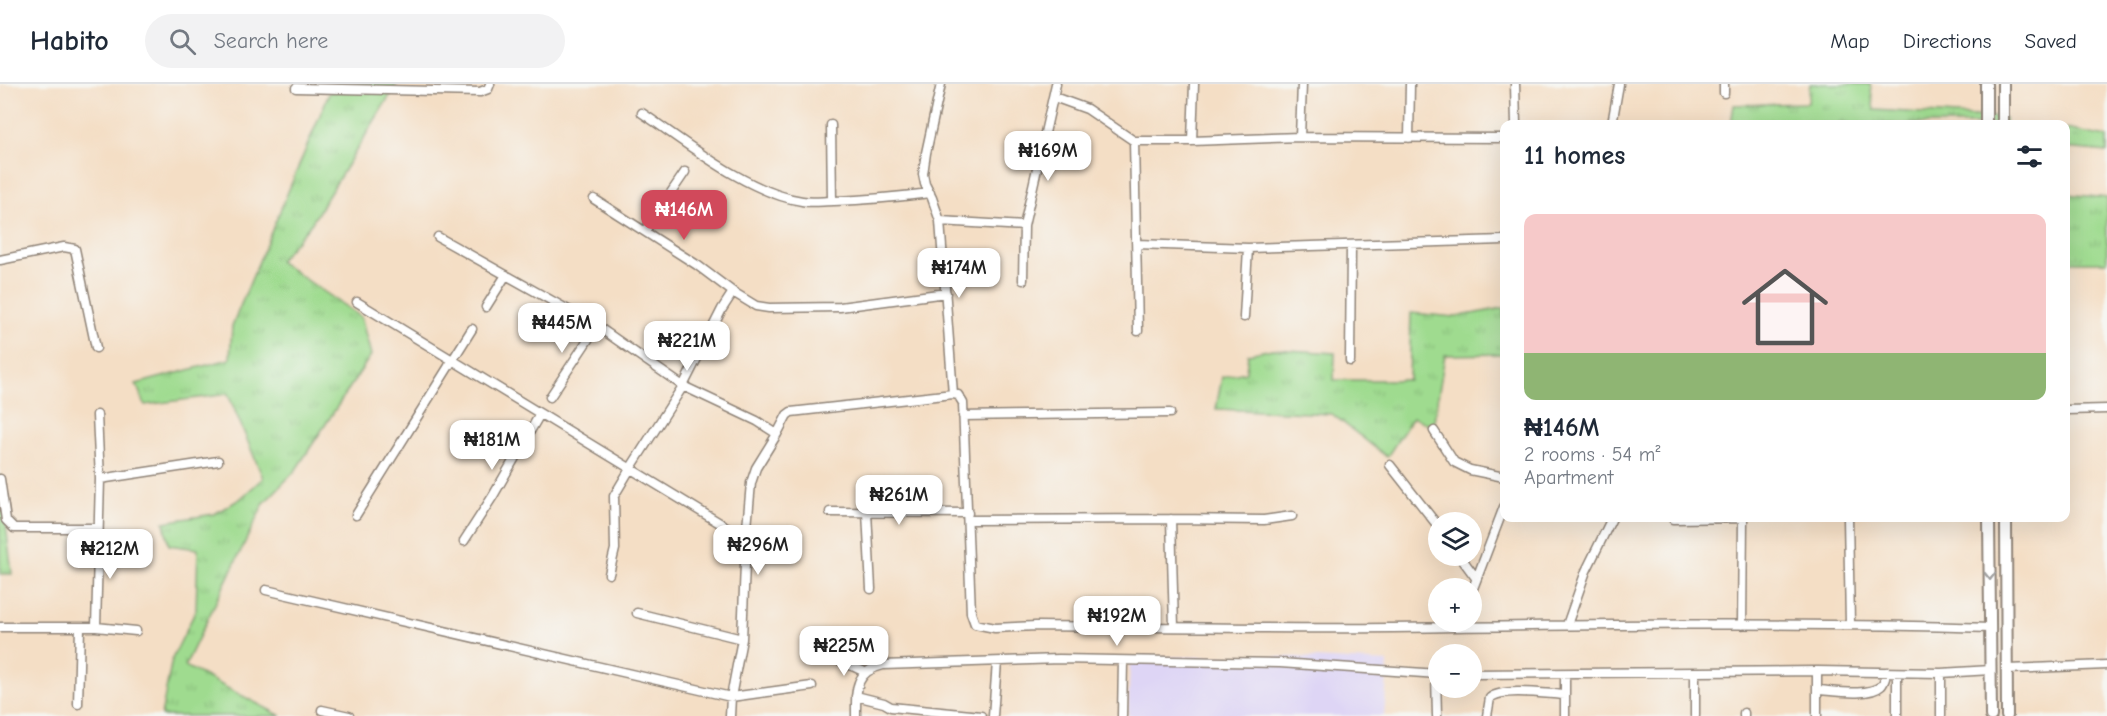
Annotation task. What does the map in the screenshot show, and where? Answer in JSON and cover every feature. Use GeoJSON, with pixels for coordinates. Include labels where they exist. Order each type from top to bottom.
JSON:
{"type":"FeatureCollection","features":[{"type":"Feature","properties":{"kind":"main road"},"geometry":{"type":"LineString","coordinates":[[1986,84],[1986,120]]}},
{"type":"Feature","properties":{"kind":"main road"},"geometry":{"type":"LineString","coordinates":[[2003,84],[2004,120]]}},
{"type":"Feature","properties":{"kind":"main road"},"geometry":{"type":"LineString","coordinates":[[1989,522],[1991,716]]}},
{"type":"Feature","properties":{"kind":"main road"},"geometry":{"type":"LineString","coordinates":[[2006,522],[2007,716]]}},
{"type":"Feature","properties":{"kind":"street"},"geometry":{"type":"LineString","coordinates":[[296,88],[484,92],[490,84]]}},
{"type":"Feature","properties":{"kind":"street"},"geometry":{"type":"LineString","coordinates":[[941,84],[923,174],[940,221],[952,394]]}},
{"type":"Feature","properties":{"kind":"street"},"geometry":{"type":"LineString","coordinates":[[1023,280],[1024,226],[1056,84]]}},
{"type":"Feature","properties":{"kind":"street"},"geometry":{"type":"LineString","coordinates":[[1192,141],[1194,84]]}},
{"type":"Feature","properties":{"kind":"street"},"geometry":{"type":"LineString","coordinates":[[1300,137],[1302,84]]}},
{"type":"Feature","properties":{"kind":"street"},"geometry":{"type":"LineString","coordinates":[[1409,138],[1410,84]]}},
{"type":"Feature","properties":{"kind":"street"},"geometry":{"type":"LineString","coordinates":[[1515,84],[1516,120]]}},
{"type":"Feature","properties":{"kind":"street"},"geometry":{"type":"LineString","coordinates":[[1613,120],[1619,84]]}},
{"type":"Feature","properties":{"kind":"street"},"geometry":{"type":"LineString","coordinates":[[1054,97],[1087,109],[1134,141],[1300,137],[1500,138]]}},
{"type":"Feature","properties":{"kind":"street"},"geometry":{"type":"LineString","coordinates":[[642,113],[718,164],[764,190],[788,199],[805,202],[832,201],[930,193]]}},
{"type":"Feature","properties":{"kind":"street"},"geometry":{"type":"LineString","coordinates":[[831,125],[832,201]]}},
{"type":"Feature","properties":{"kind":"street"},"geometry":{"type":"LineString","coordinates":[[1134,141],[1138,331]]}},
{"type":"Feature","properties":{"kind":"street"},"geometry":{"type":"LineString","coordinates":[[645,231],[685,172]]}},
{"type":"Feature","properties":{"kind":"street"},"geometry":{"type":"LineString","coordinates":[[594,199],[756,306],[769,308],[840,307],[946,293]]}},
{"type":"Feature","properties":{"kind":"street"},"geometry":{"type":"LineString","coordinates":[[940,221],[1024,226]]}},
{"type":"Feature","properties":{"kind":"street"},"geometry":{"type":"LineString","coordinates":[[438,237],[597,326],[683,386],[757,421],[777,434]]}},
{"type":"Feature","properties":{"kind":"street"},"geometry":{"type":"LineString","coordinates":[[1137,244],[1248,248],[1500,240]]}},
{"type":"Feature","properties":{"kind":"street"},"geometry":{"type":"LineString","coordinates":[[1350,361],[1351,246]]}},
{"type":"Feature","properties":{"kind":"street"},"geometry":{"type":"LineString","coordinates":[[0,260],[64,247],[75,249],[96,348]]}},
{"type":"Feature","properties":{"kind":"street"},"geometry":{"type":"LineString","coordinates":[[1244,317],[1248,248]]}},
{"type":"Feature","properties":{"kind":"street"},"geometry":{"type":"LineString","coordinates":[[486,307],[506,275]]}},
{"type":"Feature","properties":{"kind":"street"},"geometry":{"type":"LineString","coordinates":[[609,574],[615,549],[615,496],[683,386],[733,292]]}},
{"type":"Feature","properties":{"kind":"street"},"geometry":{"type":"LineString","coordinates":[[357,302],[746,539]]}},
{"type":"Feature","properties":{"kind":"street"},"geometry":{"type":"LineString","coordinates":[[550,398],[597,326]]}},
{"type":"Feature","properties":{"kind":"street"},"geometry":{"type":"LineString","coordinates":[[356,515],[472,329]]}},
{"type":"Feature","properties":{"kind":"street"},"geometry":{"type":"LineString","coordinates":[[730,716],[731,697],[742,639],[751,483],[756,468],[787,415],[791,412],[952,394],[961,398],[971,613],[975,624],[994,628],[1391,628],[1428,626]]}},
{"type":"Feature","properties":{"kind":"street"},"geometry":{"type":"LineString","coordinates":[[2070,410],[2107,409]]}},
{"type":"Feature","properties":{"kind":"street"},"geometry":{"type":"LineString","coordinates":[[963,416],[1170,413]]}},
{"type":"Feature","properties":{"kind":"street"},"geometry":{"type":"LineString","coordinates":[[464,540],[493,496],[540,414]]}},
{"type":"Feature","properties":{"kind":"street"},"geometry":{"type":"LineString","coordinates":[[96,627],[100,479],[97,415]]}},
{"type":"Feature","properties":{"kind":"street"},"geometry":{"type":"LineString","coordinates":[[1434,431],[1454,462],[1470,470],[1500,476]]}},
{"type":"Feature","properties":{"kind":"street"},"geometry":{"type":"LineString","coordinates":[[100,479],[218,461]]}},
{"type":"Feature","properties":{"kind":"street"},"geometry":{"type":"LineString","coordinates":[[1390,465],[1428,513]]}},
{"type":"Feature","properties":{"kind":"street"},"geometry":{"type":"LineString","coordinates":[[0,479],[6,520],[14,528],[98,528]]}},
{"type":"Feature","properties":{"kind":"street"},"geometry":{"type":"LineString","coordinates":[[830,512],[968,517],[1264,520],[1292,516]]}},
{"type":"Feature","properties":{"kind":"street"},"geometry":{"type":"LineString","coordinates":[[867,512],[871,589]]}},
{"type":"Feature","properties":{"kind":"street"},"geometry":{"type":"LineString","coordinates":[[1476,578],[1500,517]]}},
{"type":"Feature","properties":{"kind":"street"},"geometry":{"type":"LineString","coordinates":[[1171,519],[1174,627]]}},
{"type":"Feature","properties":{"kind":"street"},"geometry":{"type":"LineString","coordinates":[[1567,625],[1586,571],[1609,522]]}},
{"type":"Feature","properties":{"kind":"street"},"geometry":{"type":"LineString","coordinates":[[1742,625],[1743,522]]}},
{"type":"Feature","properties":{"kind":"street"},"geometry":{"type":"LineString","coordinates":[[1848,522],[1850,624]]}},
{"type":"Feature","properties":{"kind":"street"},"geometry":{"type":"LineString","coordinates":[[1467,566],[1476,578]]}},
{"type":"Feature","properties":{"kind":"street"},"geometry":{"type":"LineString","coordinates":[[266,590],[731,697],[812,686]]}},
{"type":"Feature","properties":{"kind":"street"},"geometry":{"type":"LineString","coordinates":[[637,613],[742,639]]}},
{"type":"Feature","properties":{"kind":"street"},"geometry":{"type":"LineString","coordinates":[[1482,623],[1850,624],[1990,628]]}},
{"type":"Feature","properties":{"kind":"street"},"geometry":{"type":"LineString","coordinates":[[0,627],[96,627],[136,631]]}},
{"type":"Feature","properties":{"kind":"street"},"geometry":{"type":"LineString","coordinates":[[78,704],[80,627]]}},
{"type":"Feature","properties":{"kind":"street"},"geometry":{"type":"LineString","coordinates":[[835,658],[865,672]]}},
{"type":"Feature","properties":{"kind":"street"},"geometry":{"type":"LineString","coordinates":[[856,716],[859,680],[865,672],[883,665],[1059,658],[1280,663],[1428,673]]}},
{"type":"Feature","properties":{"kind":"street"},"geometry":{"type":"LineString","coordinates":[[1122,716],[1123,660]]}},
{"type":"Feature","properties":{"kind":"street"},"geometry":{"type":"LineString","coordinates":[[993,716],[996,662]]}},
{"type":"Feature","properties":{"kind":"street"},"geometry":{"type":"LineString","coordinates":[[2007,669],[2107,665]]}},
{"type":"Feature","properties":{"kind":"street"},"geometry":{"type":"LineString","coordinates":[[1482,674],[1817,671],[1941,673],[1990,670]]}},
{"type":"Feature","properties":{"kind":"street"},"geometry":{"type":"LineString","coordinates":[[1817,671],[1817,716]]}},
{"type":"Feature","properties":{"kind":"street"},"geometry":{"type":"LineString","coordinates":[[1818,690],[1864,692],[1873,690],[1884,682],[1887,672]]}},
{"type":"Feature","properties":{"kind":"street"},"geometry":{"type":"LineString","coordinates":[[1695,673],[1695,716]]}},
{"type":"Feature","properties":{"kind":"street"},"geometry":{"type":"LineString","coordinates":[[1897,673],[1897,716]]}},
{"type":"Feature","properties":{"kind":"street"},"geometry":{"type":"LineString","coordinates":[[1941,673],[1941,716]]}},
{"type":"Feature","properties":{"kind":"street"},"geometry":{"type":"LineString","coordinates":[[1565,674],[1565,716]]}},
{"type":"Feature","properties":{"kind":"street"},"geometry":{"type":"LineString","coordinates":[[1487,716],[1490,698],[1495,694],[1505,692],[1565,695]]}},
{"type":"Feature","properties":{"kind":"street"},"geometry":{"type":"LineString","coordinates":[[856,696],[891,707],[981,716]]}},
{"type":"Feature","properties":{"kind":"street"},"geometry":{"type":"LineString","coordinates":[[1437,698],[1437,716]]}},
{"type":"Feature","properties":{"kind":"street"},"geometry":{"type":"LineString","coordinates":[[322,710],[349,716]]}},
{"type":"Feature","properties":{"kind":"shaded area"},"geometry":{"type":"Polygon","coordinates":[[[1143,657],[1296,657],[1388,662],[1384,716],[1128,716],[1130,663],[1143,657]]]}},
{"type":"Feature","properties":{"kind":"green space"},"geometry":{"type":"Polygon","coordinates":[[[333,84],[397,84],[311,224],[279,261],[361,317],[371,355],[295,471],[264,503],[185,666],[281,716],[161,716],[172,659],[196,610],[198,549],[169,545],[164,522],[214,514],[240,499],[263,478],[228,394],[145,405],[136,384],[230,359],[232,326],[333,84]]]}},
{"type":"Feature","properties":{"kind":"green space"},"geometry":{"type":"Polygon","coordinates":[[[1810,84],[1870,84],[1874,110],[2005,118],[2005,120],[1732,120],[1734,105],[1808,103],[1810,84]]]}},
{"type":"Feature","properties":{"kind":"green space"},"geometry":{"type":"Polygon","coordinates":[[[2070,130],[2107,137],[2107,152],[2070,148],[2070,130]]]}},
{"type":"Feature","properties":{"kind":"green space"},"geometry":{"type":"Polygon","coordinates":[[[2070,194],[2107,198],[2107,262],[2070,262],[2070,194]]]}},
{"type":"Feature","properties":{"kind":"green space"},"geometry":{"type":"Polygon","coordinates":[[[1500,309],[1500,354],[1445,355],[1433,427],[1413,417],[1387,457],[1332,414],[1216,409],[1222,377],[1246,372],[1248,354],[1272,349],[1335,353],[1334,380],[1409,380],[1411,313],[1455,317],[1500,309]]]}},
{"type":"Feature","properties":{"kind":"green space"},"geometry":{"type":"Polygon","coordinates":[[[0,475],[12,574],[0,574],[0,475]]]}}]}
